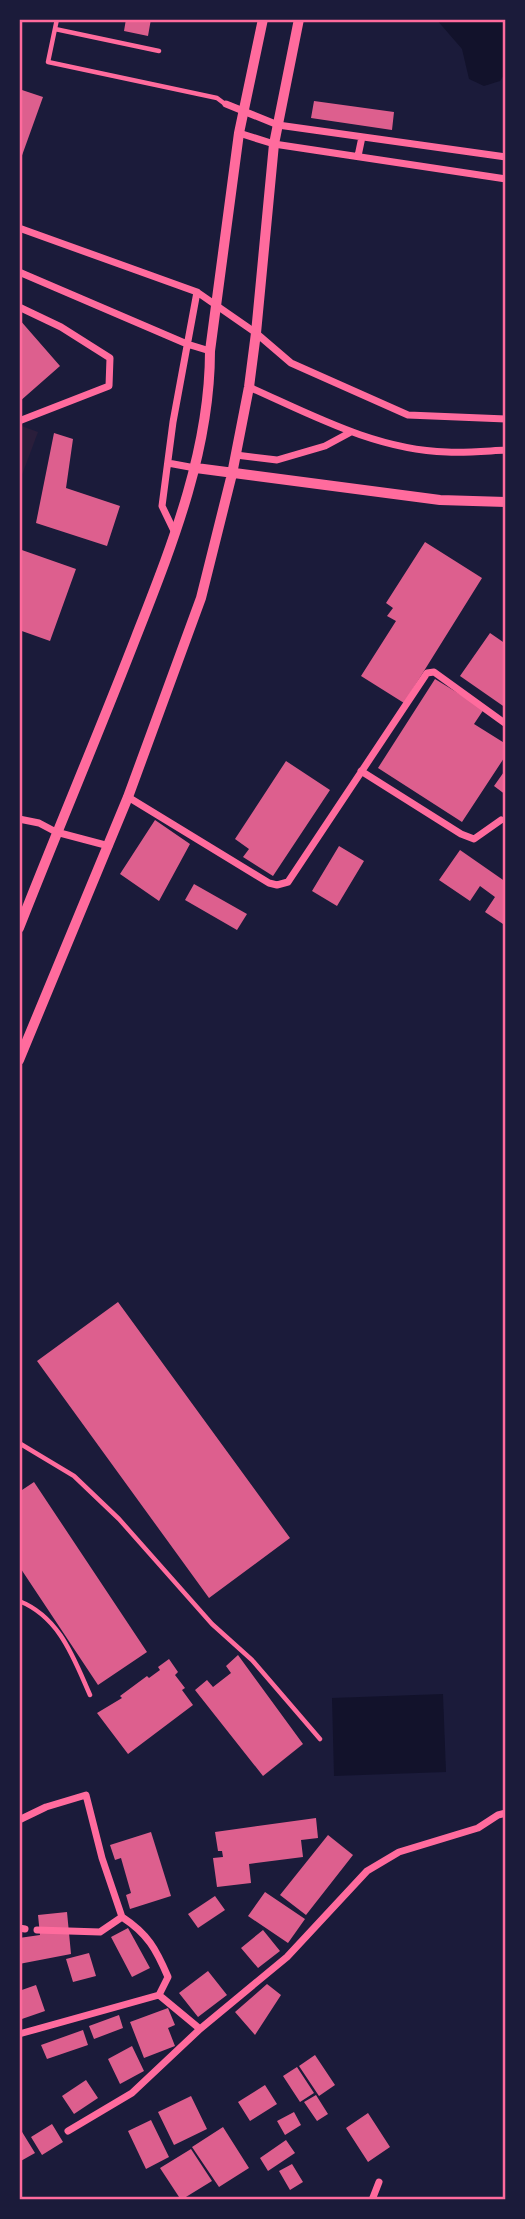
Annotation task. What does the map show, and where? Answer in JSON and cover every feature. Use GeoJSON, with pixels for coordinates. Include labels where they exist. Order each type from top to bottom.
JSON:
{"type":"FeatureCollection","features":[{"type":"Feature","properties":{"kind":"street"},"geometry":{"type":"LineString","coordinates":[[19,928],[163,569],[196,468],[210,382],[210,351],[239,133],[263,19]]}},
{"type":"Feature","properties":{"kind":"street"},"geometry":{"type":"LineString","coordinates":[[19,1060],[128,796],[201,598],[232,474],[248,387],[256,333],[274,144],[299,19]]}},
{"type":"Feature","properties":{"kind":"street"},"geometry":{"type":"LineString","coordinates":[[226,104],[278,125],[506,157]]}},
{"type":"Feature","properties":{"kind":"street"},"geometry":{"type":"LineString","coordinates":[[239,133],[274,144],[506,179]]}},
{"type":"Feature","properties":{"kind":"street"},"geometry":{"type":"LineString","coordinates":[[358,156],[362,137]]}},
{"type":"Feature","properties":{"kind":"street"},"geometry":{"type":"LineString","coordinates":[[19,228],[197,292],[256,333],[291,363],[408,415],[506,419]]}},
{"type":"Feature","properties":{"kind":"street"},"geometry":{"type":"LineString","coordinates":[[19,272],[187,344],[210,351]]}},
{"type":"Feature","properties":{"kind":"street"},"geometry":{"type":"LineString","coordinates":[[175,533],[162,506],[197,292]]}},
{"type":"Feature","properties":{"kind":"street"},"geometry":{"type":"LineString","coordinates":[[19,307],[61,327],[110,358],[109,386],[19,421]]}},
{"type":"Feature","properties":{"kind":"street"},"geometry":{"type":"LineString","coordinates":[[248,387],[351,432],[383,442],[445,452],[506,450]]}},
{"type":"Feature","properties":{"kind":"street"},"geometry":{"type":"LineString","coordinates":[[236,455],[277,460],[325,446],[351,432]]}},
{"type":"Feature","properties":{"kind":"street"},"geometry":{"type":"LineString","coordinates":[[168,463],[232,474],[440,500],[506,502]]}},
{"type":"Feature","properties":{"kind":"street"},"geometry":{"type":"LineString","coordinates":[[128,796],[268,883],[277,885],[288,882],[427,673],[434,672],[506,724]]}},
{"type":"Feature","properties":{"kind":"street"},"geometry":{"type":"LineString","coordinates":[[361,771],[461,834],[474,839],[502,820]]}},
{"type":"Feature","properties":{"kind":"street"},"geometry":{"type":"LineString","coordinates":[[19,819],[108,846]]}},
{"type":"Feature","properties":{"kind":"street"},"geometry":{"type":"LineString","coordinates":[[19,1820],[46,1807],[86,1796],[102,1858],[122,1917],[139,1928],[157,1950],[168,1977],[159,1995],[19,2034]]}},
{"type":"Feature","properties":{"kind":"street"},"geometry":{"type":"LineString","coordinates":[[68,2131],[132,2093],[200,2029],[287,1957],[368,1871],[399,1852],[478,1828],[506,1813]]}},
{"type":"Feature","properties":{"kind":"street"},"geometry":{"type":"LineString","coordinates":[[37,1930],[100,1932],[122,1917]]}},
{"type":"Feature","properties":{"kind":"street"},"geometry":{"type":"LineString","coordinates":[[159,1995],[200,2029]]}},
{"type":"Feature","properties":{"kind":"street"},"geometry":{"type":"LineString","coordinates":[[372,2200],[379,2182]]}},
{"type":"Feature","properties":{"kind":"lane"},"geometry":{"type":"LineString","coordinates":[[57,19],[48,62],[217,98],[226,104]]}},
{"type":"Feature","properties":{"kind":"lane"},"geometry":{"type":"LineString","coordinates":[[55,29],[159,51]]}},
{"type":"Feature","properties":{"kind":"lane"},"geometry":{"type":"LineString","coordinates":[[19,1443],[74,1476],[119,1519],[212,1624],[252,1660],[320,1739]]}},
{"type":"Feature","properties":{"kind":"lane"},"geometry":{"type":"LineString","coordinates":[[19,1601],[30,1605],[64,1636],[90,1695]]}},
{"type":"Feature","properties":{"kind":"shaded area"},"geometry":{"type":"Polygon","coordinates":[[[436,19],[506,19],[506,72],[500,81],[484,86],[469,79],[462,49],[436,19]]]}},
{"type":"Feature","properties":{"kind":"shaded area"},"geometry":{"type":"Polygon","coordinates":[[[19,425],[38,432],[19,483],[19,425]]]}},
{"type":"Feature","properties":{"kind":"shaded area"},"geometry":{"type":"Polygon","coordinates":[[[443,1694],[446,1772],[334,1776],[332,1698],[443,1694]]]}},
{"type":"Feature","properties":{"kind":"building"},"geometry":{"type":"Polygon","coordinates":[[[126,19],[151,19],[148,36],[124,31],[126,19]]]}},
{"type":"Feature","properties":{"kind":"building"},"geometry":{"type":"Polygon","coordinates":[[[19,89],[43,97],[20,161],[19,161],[19,89]]]}},
{"type":"Feature","properties":{"kind":"building"},"geometry":{"type":"Polygon","coordinates":[[[314,101],[394,112],[392,130],[311,118],[314,101]]]}},
{"type":"Feature","properties":{"kind":"building"},"geometry":{"type":"Polygon","coordinates":[[[19,319],[60,366],[19,402],[19,319]]]}},
{"type":"Feature","properties":{"kind":"building"},"geometry":{"type":"Polygon","coordinates":[[[54,433],[73,439],[66,488],[120,506],[107,546],[36,523],[54,433]]]}},
{"type":"Feature","properties":{"kind":"building"},"geometry":{"type":"Polygon","coordinates":[[[425,542],[482,578],[404,703],[361,676],[396,621],[387,616],[393,608],[386,603],[425,542]]]}},
{"type":"Feature","properties":{"kind":"building"},"geometry":{"type":"Polygon","coordinates":[[[19,549],[76,569],[50,641],[19,630],[19,549]]]}},
{"type":"Feature","properties":{"kind":"building"},"geometry":{"type":"Polygon","coordinates":[[[490,633],[506,644],[506,708],[460,676],[490,633]]]}},
{"type":"Feature","properties":{"kind":"building"},"geometry":{"type":"Polygon","coordinates":[[[435,679],[484,709],[474,724],[506,744],[506,755],[462,822],[378,768],[435,679]]]}},
{"type":"Feature","properties":{"kind":"building"},"geometry":{"type":"Polygon","coordinates":[[[286,761],[330,790],[273,876],[243,857],[249,849],[235,839],[286,761]]]}},
{"type":"Feature","properties":{"kind":"building"},"geometry":{"type":"Polygon","coordinates":[[[506,769],[506,795],[494,786],[506,769]]]}},
{"type":"Feature","properties":{"kind":"building"},"geometry":{"type":"Polygon","coordinates":[[[155,820],[190,844],[159,901],[120,874],[155,820]]]}},
{"type":"Feature","properties":{"kind":"building"},"geometry":{"type":"Polygon","coordinates":[[[339,846],[364,861],[337,906],[312,891],[339,846]]]}},
{"type":"Feature","properties":{"kind":"building"},"geometry":{"type":"Polygon","coordinates":[[[460,850],[506,882],[506,926],[485,912],[495,897],[480,886],[470,901],[439,880],[460,850]]]}},
{"type":"Feature","properties":{"kind":"building"},"geometry":{"type":"Polygon","coordinates":[[[194,884],[247,914],[237,930],[185,900],[194,884]]]}},
{"type":"Feature","properties":{"kind":"building"},"geometry":{"type":"Polygon","coordinates":[[[118,1302],[290,1538],[209,1598],[37,1361],[118,1302]]]}},
{"type":"Feature","properties":{"kind":"building"},"geometry":{"type":"Polygon","coordinates":[[[34,1482],[147,1652],[98,1685],[19,1566],[19,1492],[34,1482]]]}},
{"type":"Feature","properties":{"kind":"building"},"geometry":{"type":"Polygon","coordinates":[[[238,1655],[303,1744],[263,1776],[195,1690],[207,1680],[213,1687],[231,1673],[226,1666],[238,1655]]]}},
{"type":"Feature","properties":{"kind":"building"},"geometry":{"type":"Polygon","coordinates":[[[169,1659],[178,1672],[175,1675],[185,1688],[182,1690],[193,1705],[128,1754],[97,1713],[122,1698],[120,1696],[147,1676],[149,1678],[160,1670],[158,1667],[169,1659]]]}},
{"type":"Feature","properties":{"kind":"building"},"geometry":{"type":"Polygon","coordinates":[[[316,1818],[318,1838],[301,1840],[303,1857],[249,1864],[251,1883],[217,1887],[213,1858],[223,1857],[222,1851],[218,1851],[215,1832],[316,1818]]]}},
{"type":"Feature","properties":{"kind":"building"},"geometry":{"type":"Polygon","coordinates":[[[151,1832],[171,1896],[130,1909],[126,1895],[131,1893],[121,1858],[115,1860],[110,1845],[151,1832]]]}},
{"type":"Feature","properties":{"kind":"building"},"geometry":{"type":"Polygon","coordinates":[[[328,1835],[353,1855],[306,1915],[280,1895],[328,1835]]]}},
{"type":"Feature","properties":{"kind":"building"},"geometry":{"type":"Polygon","coordinates":[[[265,1892],[305,1919],[288,1943],[248,1916],[265,1892]]]}},
{"type":"Feature","properties":{"kind":"building"},"geometry":{"type":"Polygon","coordinates":[[[215,1896],[225,1910],[198,1928],[188,1914],[215,1896]]]}},
{"type":"Feature","properties":{"kind":"building"},"geometry":{"type":"Polygon","coordinates":[[[67,1912],[71,1954],[19,1964],[19,1938],[40,1935],[38,1915],[67,1912]]]}},
{"type":"Feature","properties":{"kind":"building"},"geometry":{"type":"Polygon","coordinates":[[[128,1928],[150,1968],[132,1977],[111,1937],[128,1928]]]}},
{"type":"Feature","properties":{"kind":"building"},"geometry":{"type":"Polygon","coordinates":[[[263,1930],[280,1951],[258,1968],[241,1948],[263,1930]]]}},
{"type":"Feature","properties":{"kind":"building"},"geometry":{"type":"Polygon","coordinates":[[[89,1953],[96,1976],[73,1982],[66,1959],[89,1953]]]}},
{"type":"Feature","properties":{"kind":"building"},"geometry":{"type":"Polygon","coordinates":[[[208,1971],[227,1995],[198,2017],[179,1993],[208,1971]]]}},
{"type":"Feature","properties":{"kind":"building"},"geometry":{"type":"Polygon","coordinates":[[[267,1984],[281,1995],[255,2035],[235,2012],[267,1984]]]}},
{"type":"Feature","properties":{"kind":"building"},"geometry":{"type":"Polygon","coordinates":[[[36,1985],[45,2011],[19,2020],[19,1991],[36,1985]]]}},
{"type":"Feature","properties":{"kind":"building"},"geometry":{"type":"Polygon","coordinates":[[[168,2008],[175,2025],[168,2028],[175,2046],[144,2058],[130,2022],[168,2008]]]}},
{"type":"Feature","properties":{"kind":"building"},"geometry":{"type":"Polygon","coordinates":[[[119,2015],[123,2028],[94,2039],[89,2026],[119,2015]]]}},
{"type":"Feature","properties":{"kind":"building"},"geometry":{"type":"Polygon","coordinates":[[[83,2030],[88,2045],[47,2059],[41,2045],[83,2030]]]}},
{"type":"Feature","properties":{"kind":"building"},"geometry":{"type":"Polygon","coordinates":[[[132,2046],[144,2071],[120,2084],[108,2059],[132,2046]]]}},
{"type":"Feature","properties":{"kind":"building"},"geometry":{"type":"Polygon","coordinates":[[[315,2055],[335,2085],[319,2096],[299,2066],[315,2055]]]}},
{"type":"Feature","properties":{"kind":"building"},"geometry":{"type":"Polygon","coordinates":[[[297,2067],[314,2093],[300,2102],[283,2076],[297,2067]]]}},
{"type":"Feature","properties":{"kind":"building"},"geometry":{"type":"Polygon","coordinates":[[[86,2080],[98,2098],[74,2114],[62,2096],[86,2080]]]}},
{"type":"Feature","properties":{"kind":"building"},"geometry":{"type":"Polygon","coordinates":[[[265,2085],[277,2104],[250,2121],[238,2102],[265,2085]]]}},
{"type":"Feature","properties":{"kind":"building"},"geometry":{"type":"Polygon","coordinates":[[[316,2095],[328,2114],[317,2121],[304,2102],[316,2095]]]}},
{"type":"Feature","properties":{"kind":"building"},"geometry":{"type":"Polygon","coordinates":[[[191,2096],[207,2129],[174,2145],[158,2112],[191,2096]]]}},
{"type":"Feature","properties":{"kind":"building"},"geometry":{"type":"Polygon","coordinates":[[[294,2112],[301,2125],[285,2135],[277,2121],[294,2112]]]}},
{"type":"Feature","properties":{"kind":"building"},"geometry":{"type":"Polygon","coordinates":[[[368,2113],[390,2147],[368,2162],[346,2128],[368,2113]]]}},
{"type":"Feature","properties":{"kind":"building"},"geometry":{"type":"Polygon","coordinates":[[[151,2120],[169,2157],[146,2169],[128,2131],[151,2120]]]}},
{"type":"Feature","properties":{"kind":"building"},"geometry":{"type":"Polygon","coordinates":[[[52,2124],[63,2142],[42,2155],[31,2137],[52,2124]]]}},
{"type":"Feature","properties":{"kind":"building"},"geometry":{"type":"Polygon","coordinates":[[[19,2127],[35,2153],[19,2162],[19,2127]]]}},
{"type":"Feature","properties":{"kind":"building"},"geometry":{"type":"Polygon","coordinates":[[[223,2127],[249,2168],[219,2187],[192,2147],[223,2127]]]}},
{"type":"Feature","properties":{"kind":"building"},"geometry":{"type":"Polygon","coordinates":[[[286,2140],[295,2153],[268,2171],[260,2158],[286,2140]]]}},
{"type":"Feature","properties":{"kind":"building"},"geometry":{"type":"Polygon","coordinates":[[[191,2149],[212,2181],[181,2200],[160,2168],[191,2149]]]}},
{"type":"Feature","properties":{"kind":"building"},"geometry":{"type":"Polygon","coordinates":[[[292,2164],[303,2182],[290,2190],[279,2171],[292,2164]]]}}]}
